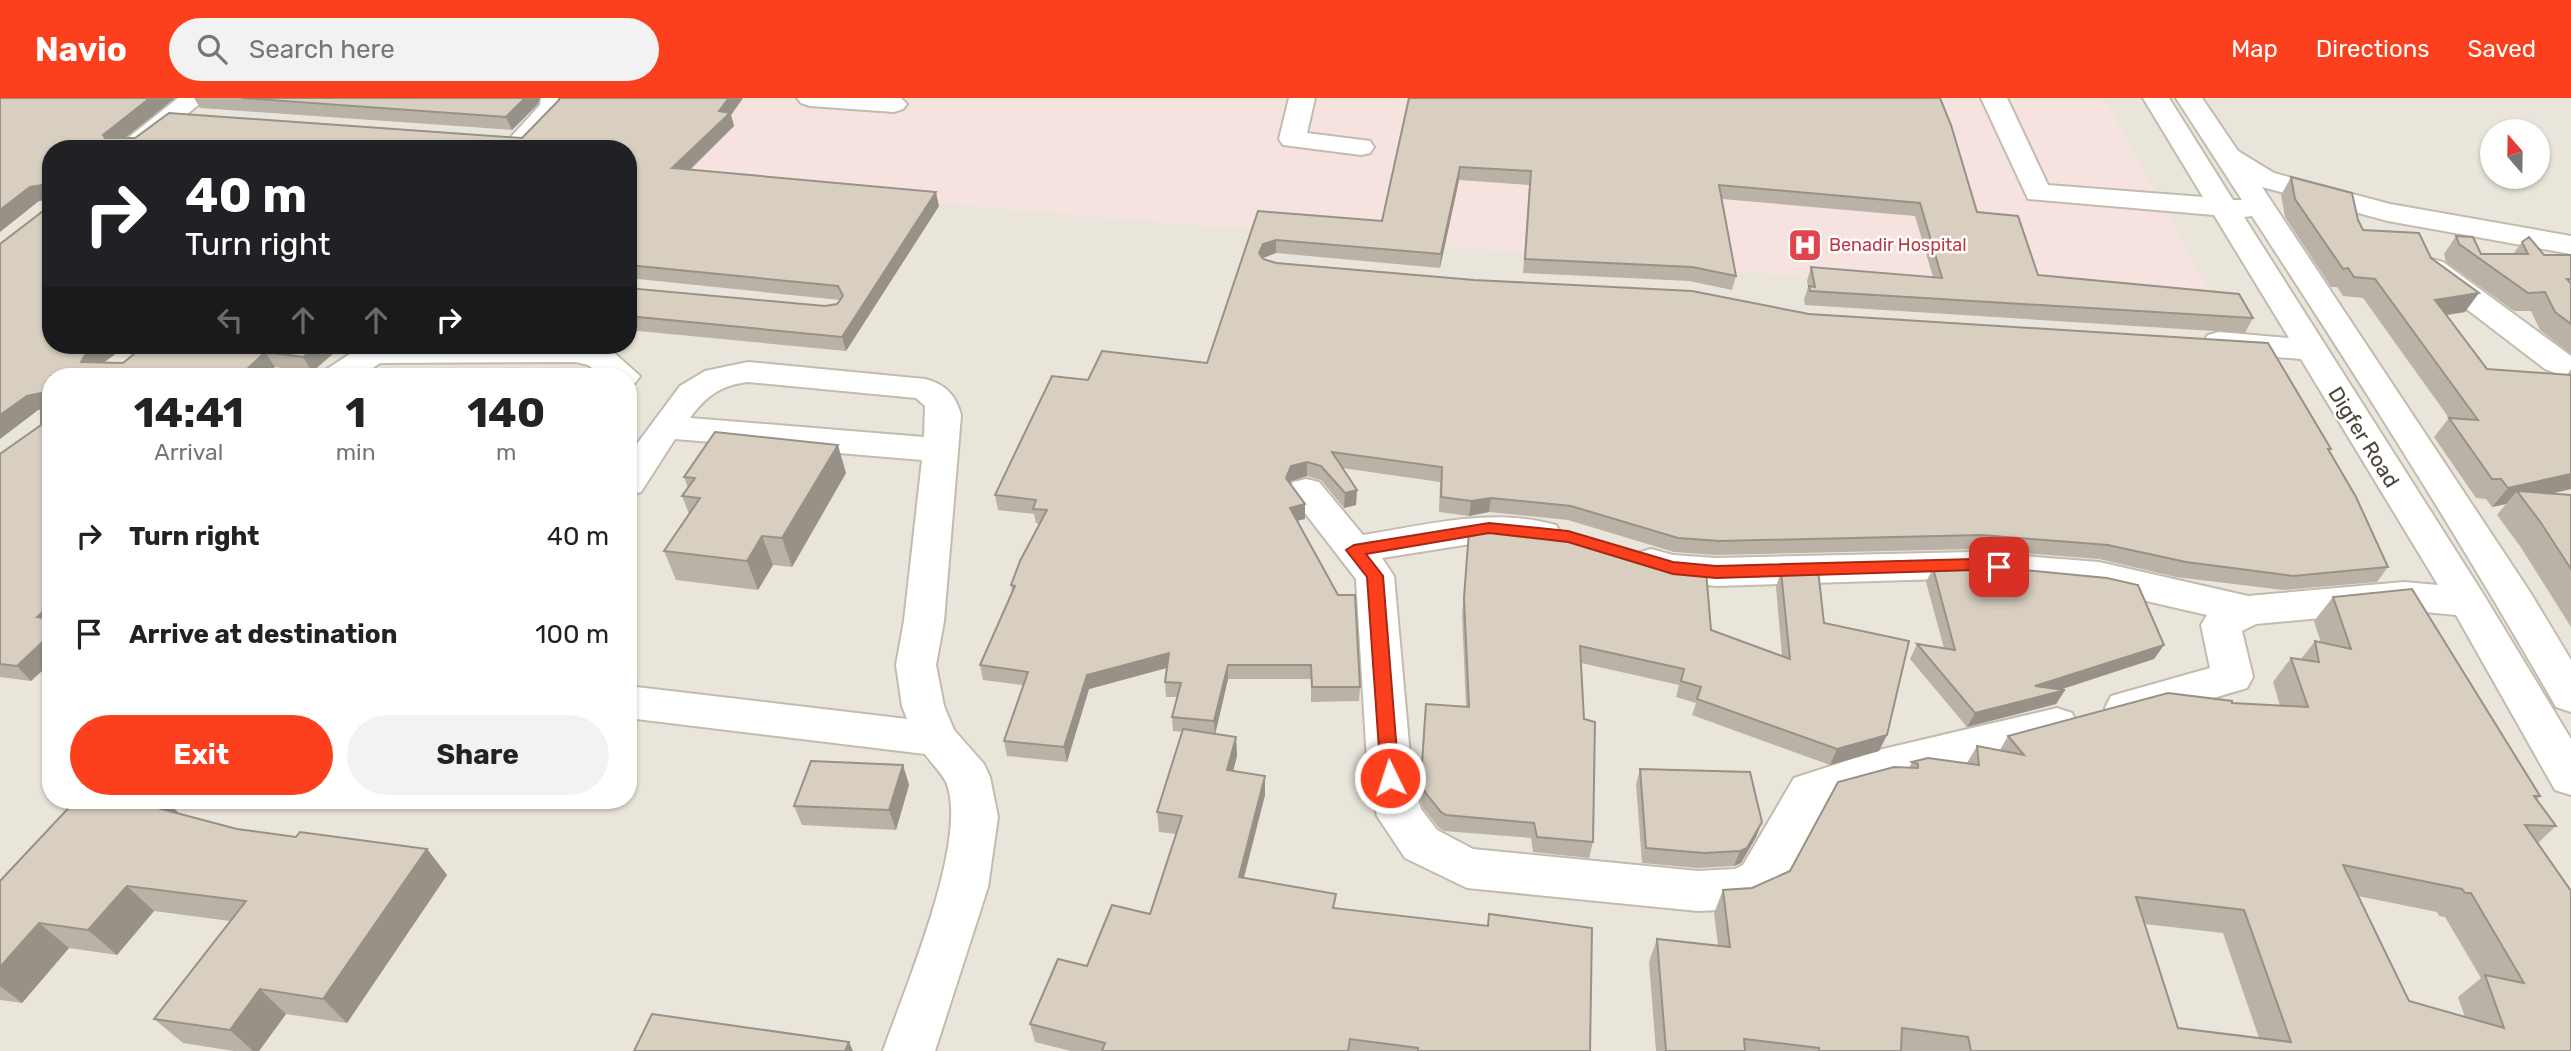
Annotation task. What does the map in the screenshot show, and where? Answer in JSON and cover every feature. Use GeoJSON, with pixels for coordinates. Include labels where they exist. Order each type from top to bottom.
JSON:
{"type":"FeatureCollection","features":[{"type":"Feature","properties":{"kind":"street"},"geometry":{"type":"LineString","coordinates":[[514,140],[553,107],[554,98]]}},
{"type":"Feature","properties":{"kind":"street"},"geometry":{"type":"LineString","coordinates":[[810,98],[894,104]]}},
{"type":"Feature","properties":{"kind":"street"},"geometry":{"type":"LineString","coordinates":[[1302,98],[1292,139],[1361,147]]}},
{"type":"Feature","properties":{"kind":"street"},"geometry":{"type":"LineString","coordinates":[[1994,98],[2038,193],[2261,209]]}},
{"type":"Feature","properties":{"kind":"street","name":"Digfer Road"},"geometry":{"type":"LineString","coordinates":[[2156,98],[2468,603],[2571,777]]}},
{"type":"Feature","properties":{"kind":"street","name":"Digfer Road"},"geometry":{"type":"LineString","coordinates":[[2189,98],[2223,154],[2344,333],[2516,602],[2571,696]]}},
{"type":"Feature","properties":{"kind":"street"},"geometry":{"type":"LineString","coordinates":[[138,140],[168,116],[199,108]]}},
{"type":"Feature","properties":{"kind":"street"},"geometry":{"type":"LineString","coordinates":[[2223,154],[2263,179],[2388,212],[2571,245]]}},
{"type":"Feature","properties":{"kind":"street"},"geometry":{"type":"LineString","coordinates":[[2388,212],[2424,248],[2431,268],[2571,369]]}},
{"type":"Feature","properties":{"kind":"street"},"geometry":{"type":"LineString","coordinates":[[2196,341],[2310,349]]}},
{"type":"Feature","properties":{"kind":"street"},"geometry":{"type":"LineString","coordinates":[[348,368],[363,354]]}},
{"type":"Feature","properties":{"kind":"street"},"geometry":{"type":"LineString","coordinates":[[584,354],[600,358],[613,368]]}},
{"type":"Feature","properties":{"kind":"street"},"geometry":{"type":"LineString","coordinates":[[637,471],[700,386],[719,377],[748,372],[925,389],[941,402],[944,415],[924,621],[916,665],[923,706],[937,739],[968,777],[975,817],[964,887],[909,1051]]}},
{"type":"Feature","properties":{"kind":"street"},"geometry":{"type":"LineString","coordinates":[[668,427],[940,450]]}},
{"type":"Feature","properties":{"kind":"street"},"geometry":{"type":"LineString","coordinates":[[1306,491],[1375,576],[1390,778],[1400,816],[1420,844],[1467,868],[1698,891],[1741,889],[1760,879],[1810,791],[1884,767],[2160,699],[2232,677],[2221,625],[2248,610]]}},
{"type":"Feature","properties":{"kind":"street"},"geometry":{"type":"LineString","coordinates":[[1354,550],[1489,528],[1568,536],[1581,540]]}},
{"type":"Feature","properties":{"kind":"street"},"geometry":{"type":"LineString","coordinates":[[1621,552],[1673,568],[1716,572],[1974,565],[2099,576],[2248,610],[2404,596],[2468,603]]}},
{"type":"Feature","properties":{"kind":"street"},"geometry":{"type":"LineString","coordinates":[[637,703],[937,739]]}},
{"type":"Feature","properties":{"kind":"shaded area"},"geometry":{"type":"Polygon","coordinates":[[[0,98],[2571,98],[2571,1051],[0,1051],[0,98]]]}},
{"type":"Feature","properties":{"kind":"shaded area","name":"Benadir Hospital"},"geometry":{"type":"Polygon","coordinates":[[[598,98],[2104,98],[2221,312],[637,178],[637,140],[554,140],[598,98]]]}},
{"type":"Feature","properties":{"kind":"building"},"geometry":{"type":"Polygon","coordinates":[[[0,98],[150,98],[103,135],[105,138],[135,138],[169,113],[522,138],[559,98],[729,98],[719,111],[730,113],[672,168],[936,192],[842,337],[637,317],[637,289],[825,306],[837,304],[843,296],[838,286],[637,266],[637,140],[42,140],[42,185],[30,187],[0,210],[0,98]]]}},
{"type":"Feature","properties":{"kind":"building"},"geometry":{"type":"Polygon","coordinates":[[[242,98],[525,98],[506,117],[242,98]]]}},
{"type":"Feature","properties":{"kind":"building"},"geometry":{"type":"Polygon","coordinates":[[[1409,98],[1940,98],[1951,125],[1977,212],[2018,216],[2038,275],[2239,294],[2253,318],[1810,291],[1809,286],[1815,287],[1811,267],[1942,278],[1920,203],[1719,185],[1736,276],[1692,267],[1525,259],[1531,171],[1460,167],[1441,254],[1276,240],[1263,244],[1259,253],[1263,259],[1276,263],[1474,280],[1692,291],[1809,314],[2268,343],[2331,449],[2328,449],[2356,497],[2388,567],[2293,576],[2186,562],[2108,545],[1981,535],[1720,541],[1678,538],[1571,506],[1491,498],[1471,501],[1441,497],[1442,467],[1332,452],[1357,490],[1345,493],[1321,466],[1307,462],[1291,466],[1286,478],[1305,504],[1290,508],[1338,595],[1355,595],[1360,687],[1312,687],[1311,665],[1228,665],[1214,721],[1172,717],[1181,683],[1165,682],[1169,653],[1087,675],[1064,747],[1004,741],[1028,672],[980,665],[1015,586],[1011,585],[1020,561],[1047,510],[1033,509],[1036,500],[995,495],[1052,376],[1088,380],[1102,351],[1207,363],[1258,211],[1382,221],[1409,98]]]}},
{"type":"Feature","properties":{"kind":"building"},"geometry":{"type":"Polygon","coordinates":[[[2291,177],[2352,193],[2363,230],[2419,233],[2431,258],[2479,293],[2435,300],[2487,369],[2571,375],[2571,474],[2508,488],[2501,479],[2492,479],[2449,418],[2478,420],[2375,279],[2354,277],[2348,268],[2343,269],[2295,199],[2291,177]]]}},
{"type":"Feature","properties":{"kind":"building"},"geometry":{"type":"Polygon","coordinates":[[[42,212],[42,354],[86,354],[81,362],[123,363],[134,354],[263,354],[248,368],[42,368],[42,613],[37,617],[42,618],[42,642],[17,666],[0,664],[0,454],[41,425],[41,393],[27,396],[0,415],[0,244],[42,212]]]}},
{"type":"Feature","properties":{"kind":"building"},"geometry":{"type":"Polygon","coordinates":[[[2456,236],[2473,237],[2481,254],[2528,254],[2522,242],[2529,237],[2544,255],[2571,255],[2571,279],[2567,279],[2571,284],[2571,324],[2555,312],[2545,292],[2528,293],[2459,244],[2456,236]]]}},
{"type":"Feature","properties":{"kind":"building"},"geometry":{"type":"Polygon","coordinates":[[[280,354],[307,354],[303,357],[280,354]]]}},
{"type":"Feature","properties":{"kind":"building"},"geometry":{"type":"Polygon","coordinates":[[[715,432],[838,445],[782,538],[762,536],[747,561],[664,551],[700,498],[682,496],[695,478],[684,477],[715,432]]]}},
{"type":"Feature","properties":{"kind":"building"},"geometry":{"type":"Polygon","coordinates":[[[2517,491],[2571,495],[2571,569],[2541,523],[2517,491]]]}},
{"type":"Feature","properties":{"kind":"building"},"geometry":{"type":"Polygon","coordinates":[[[1491,528],[1569,536],[1677,568],[1706,571],[1711,630],[1790,659],[1781,571],[1818,570],[1824,623],[1909,641],[1887,735],[1837,749],[1697,699],[1701,687],[1681,681],[1684,669],[1580,646],[1584,719],[1595,722],[1593,842],[1537,837],[1534,823],[1446,815],[1425,792],[1421,779],[1426,704],[1469,707],[1464,598],[1469,531],[1491,528]]]}},
{"type":"Feature","properties":{"kind":"building"},"geometry":{"type":"Polygon","coordinates":[[[1981,566],[2107,578],[2138,585],[2164,645],[2035,686],[2065,690],[1975,713],[1917,644],[1955,650],[1933,568],[1981,566]]]}},
{"type":"Feature","properties":{"kind":"building"},"geometry":{"type":"Polygon","coordinates":[[[2412,589],[2540,796],[2534,796],[2556,826],[2525,825],[2571,891],[2571,1051],[1971,1051],[1968,1037],[1902,1028],[1901,1051],[1819,1051],[1819,1048],[1744,1039],[1745,1051],[1666,1051],[1657,939],[1730,947],[1723,890],[1752,888],[1790,871],[1838,782],[1894,767],[1918,768],[1918,764],[1912,762],[1928,758],[1979,765],[1977,746],[2024,755],[2008,736],[2168,693],[2232,703],[2308,707],[2291,658],[2319,662],[2315,641],[2351,649],[2333,597],[2412,589]],[[2343,865],[2409,1001],[2504,1028],[2485,975],[2524,983],[2471,893],[2343,865]],[[2136,897],[2178,1028],[2291,1042],[2244,910],[2136,897]]]}},
{"type":"Feature","properties":{"kind":"building"},"geometry":{"type":"Polygon","coordinates":[[[1183,729],[1236,737],[1227,770],[1265,776],[1239,877],[1336,894],[1333,908],[1488,926],[1489,914],[1592,928],[1590,1051],[1418,1051],[1418,1048],[1350,1039],[1348,1051],[1102,1051],[1105,1043],[1030,1024],[1058,959],[1087,966],[1112,905],[1150,914],[1182,816],[1157,812],[1183,729]]]}},
{"type":"Feature","properties":{"kind":"building"},"geometry":{"type":"Polygon","coordinates":[[[811,761],[903,765],[889,810],[794,806],[811,761]]]}},
{"type":"Feature","properties":{"kind":"building"},"geometry":{"type":"Polygon","coordinates":[[[1640,769],[1750,772],[1762,822],[1747,848],[1740,851],[1704,853],[1646,848],[1640,769]]]}},
{"type":"Feature","properties":{"kind":"building"},"geometry":{"type":"Polygon","coordinates":[[[68,809],[161,809],[237,829],[296,837],[300,832],[427,849],[323,999],[260,989],[230,1030],[154,1019],[246,901],[127,886],[88,930],[39,923],[0,967],[0,881],[68,809]]]}},
{"type":"Feature","properties":{"kind":"building"},"geometry":{"type":"Polygon","coordinates":[[[652,1014],[849,1042],[845,1051],[634,1051],[652,1014]]]}},
{"type":"Feature","properties":{"kind":"place","name":"Benadir Hospital"},"geometry":{"type":"Point","coordinates":[1805,245]}},
{"type":"Feature","properties":{"kind":"route"},"geometry":{"type":"LineString","coordinates":[[1390,778],[1375,576],[1354,550],[1489,528],[1568,536],[1673,568],[1716,572],[1974,565],[1999,567]]}}]}
